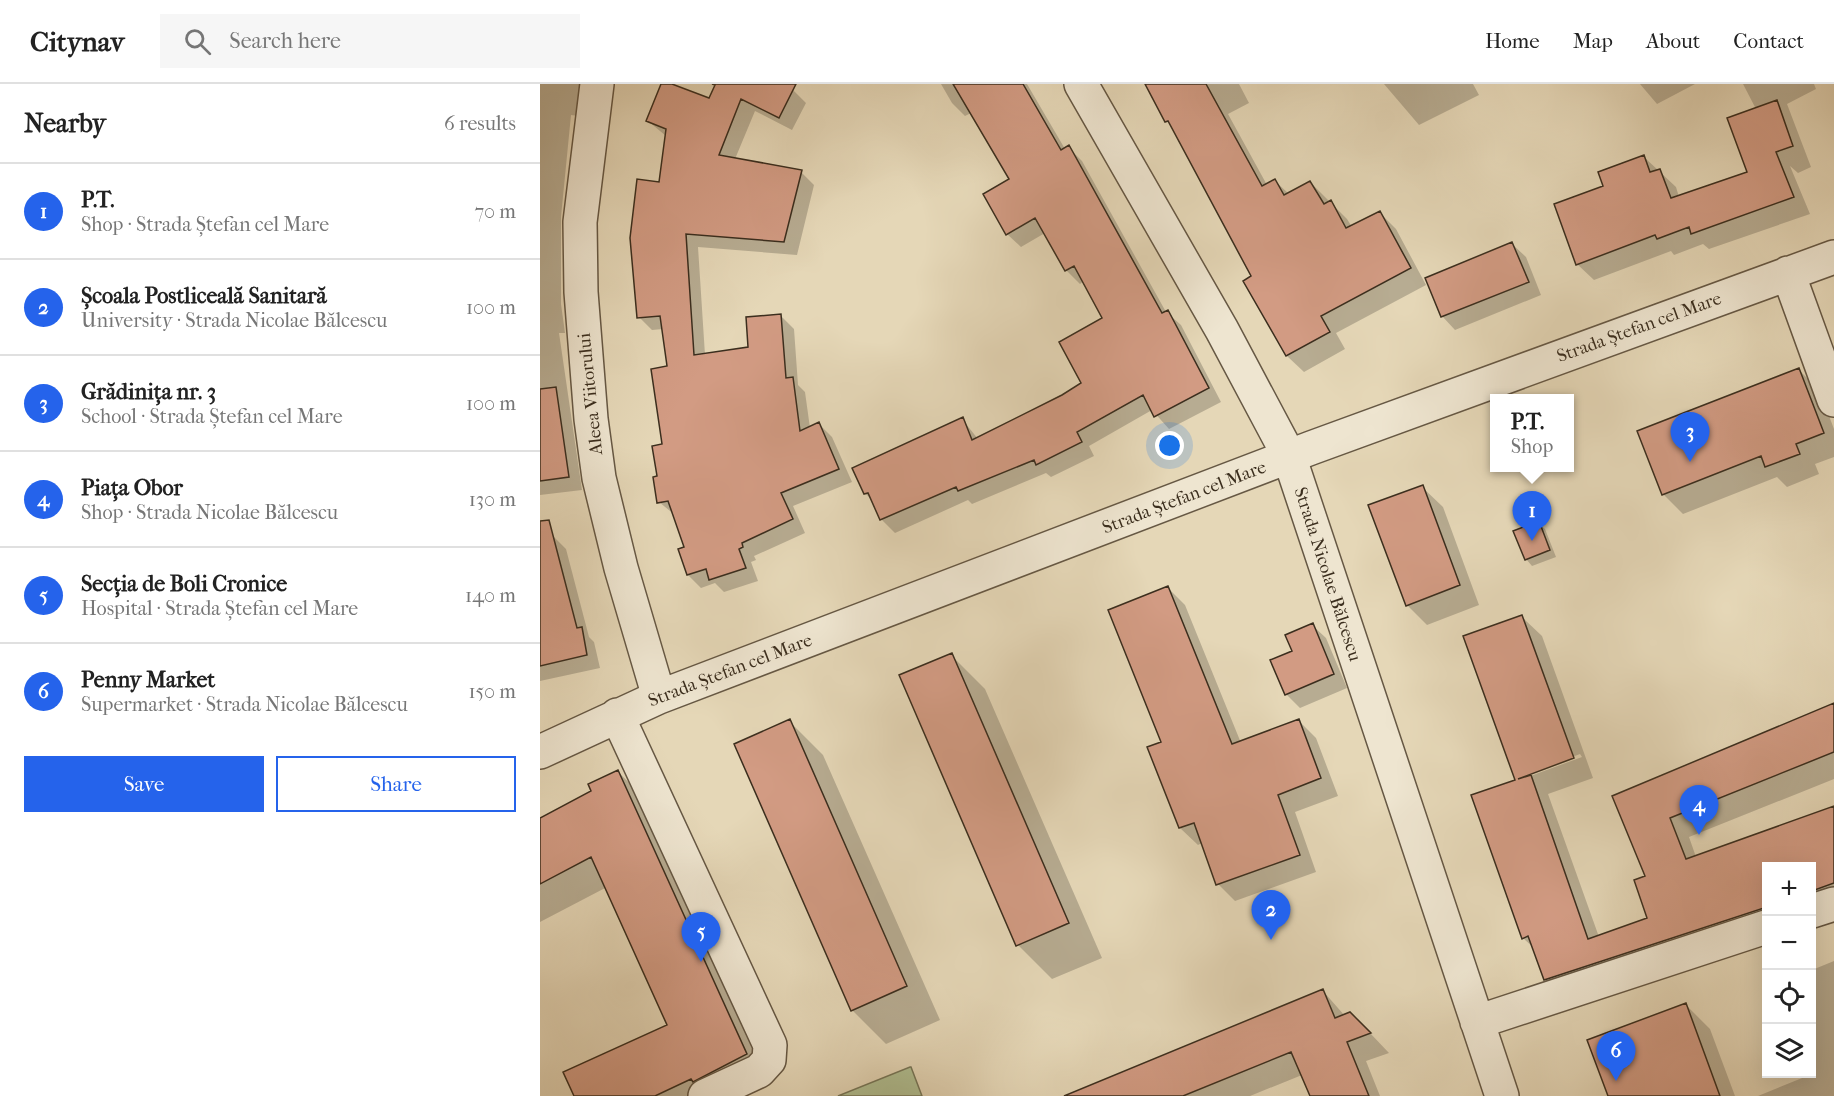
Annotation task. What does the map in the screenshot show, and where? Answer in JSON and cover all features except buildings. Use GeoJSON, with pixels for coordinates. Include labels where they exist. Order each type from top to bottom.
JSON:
{"type":"FeatureCollection","features":[{"type":"Feature","properties":{"kind":"street","name":"Aleea Viitorului"},"geometry":{"type":"LineString","coordinates":[[597,84],[580,222],[581,292],[591,419],[599,478],[621,568],[658,697]]}},
{"type":"Feature","properties":{"kind":"street","name":"Strada Nicolae Bălcescu"},"geometry":{"type":"LineString","coordinates":[[1081,84],[1222,330],[1289,456],[1502,1096]]}},
{"type":"Feature","properties":{"kind":"street","name":"Strada Ștefan cel Mare"},"geometry":{"type":"LineString","coordinates":[[540,752],[658,697],[1289,456],[1834,257]]}},
{"type":"Feature","properties":{"kind":"street"},"geometry":{"type":"LineString","coordinates":[[1788,273],[1834,400]]}},
{"type":"Feature","properties":{"kind":"street"},"geometry":{"type":"LineString","coordinates":[[604,721],[770,1045],[769,1060],[759,1071],[705,1096]]}},
{"type":"Feature","properties":{"kind":"street"},"geometry":{"type":"LineString","coordinates":[[1816,910],[1834,904]]}},
{"type":"Feature","properties":{"kind":"street"},"geometry":{"type":"LineString","coordinates":[[1477,1022],[1762,929]]}},
{"type":"Feature","properties":{"kind":"green space"},"geometry":{"type":"Polygon","coordinates":[[[910,1067],[922,1096],[838,1096],[910,1067]]]}},
{"type":"Feature","properties":{"kind":"place","name":"Grădinița nr. 3"},"geometry":{"type":"Point","coordinates":[1690,462]}},
{"type":"Feature","properties":{"kind":"place","name":"P.T."},"geometry":{"type":"Point","coordinates":[1532,541]}},
{"type":"Feature","properties":{"kind":"place","name":"Piața Obor"},"geometry":{"type":"Point","coordinates":[1699,835]}},
{"type":"Feature","properties":{"kind":"place","name":"Școala Postliceală Sanitară"},"geometry":{"type":"Point","coordinates":[1271,940]}},
{"type":"Feature","properties":{"kind":"place","name":"Secția de Boli Cronice"},"geometry":{"type":"Point","coordinates":[701,962]}},
{"type":"Feature","properties":{"kind":"place","name":"Penny Market"},"geometry":{"type":"Point","coordinates":[1616,1081]}}]}
